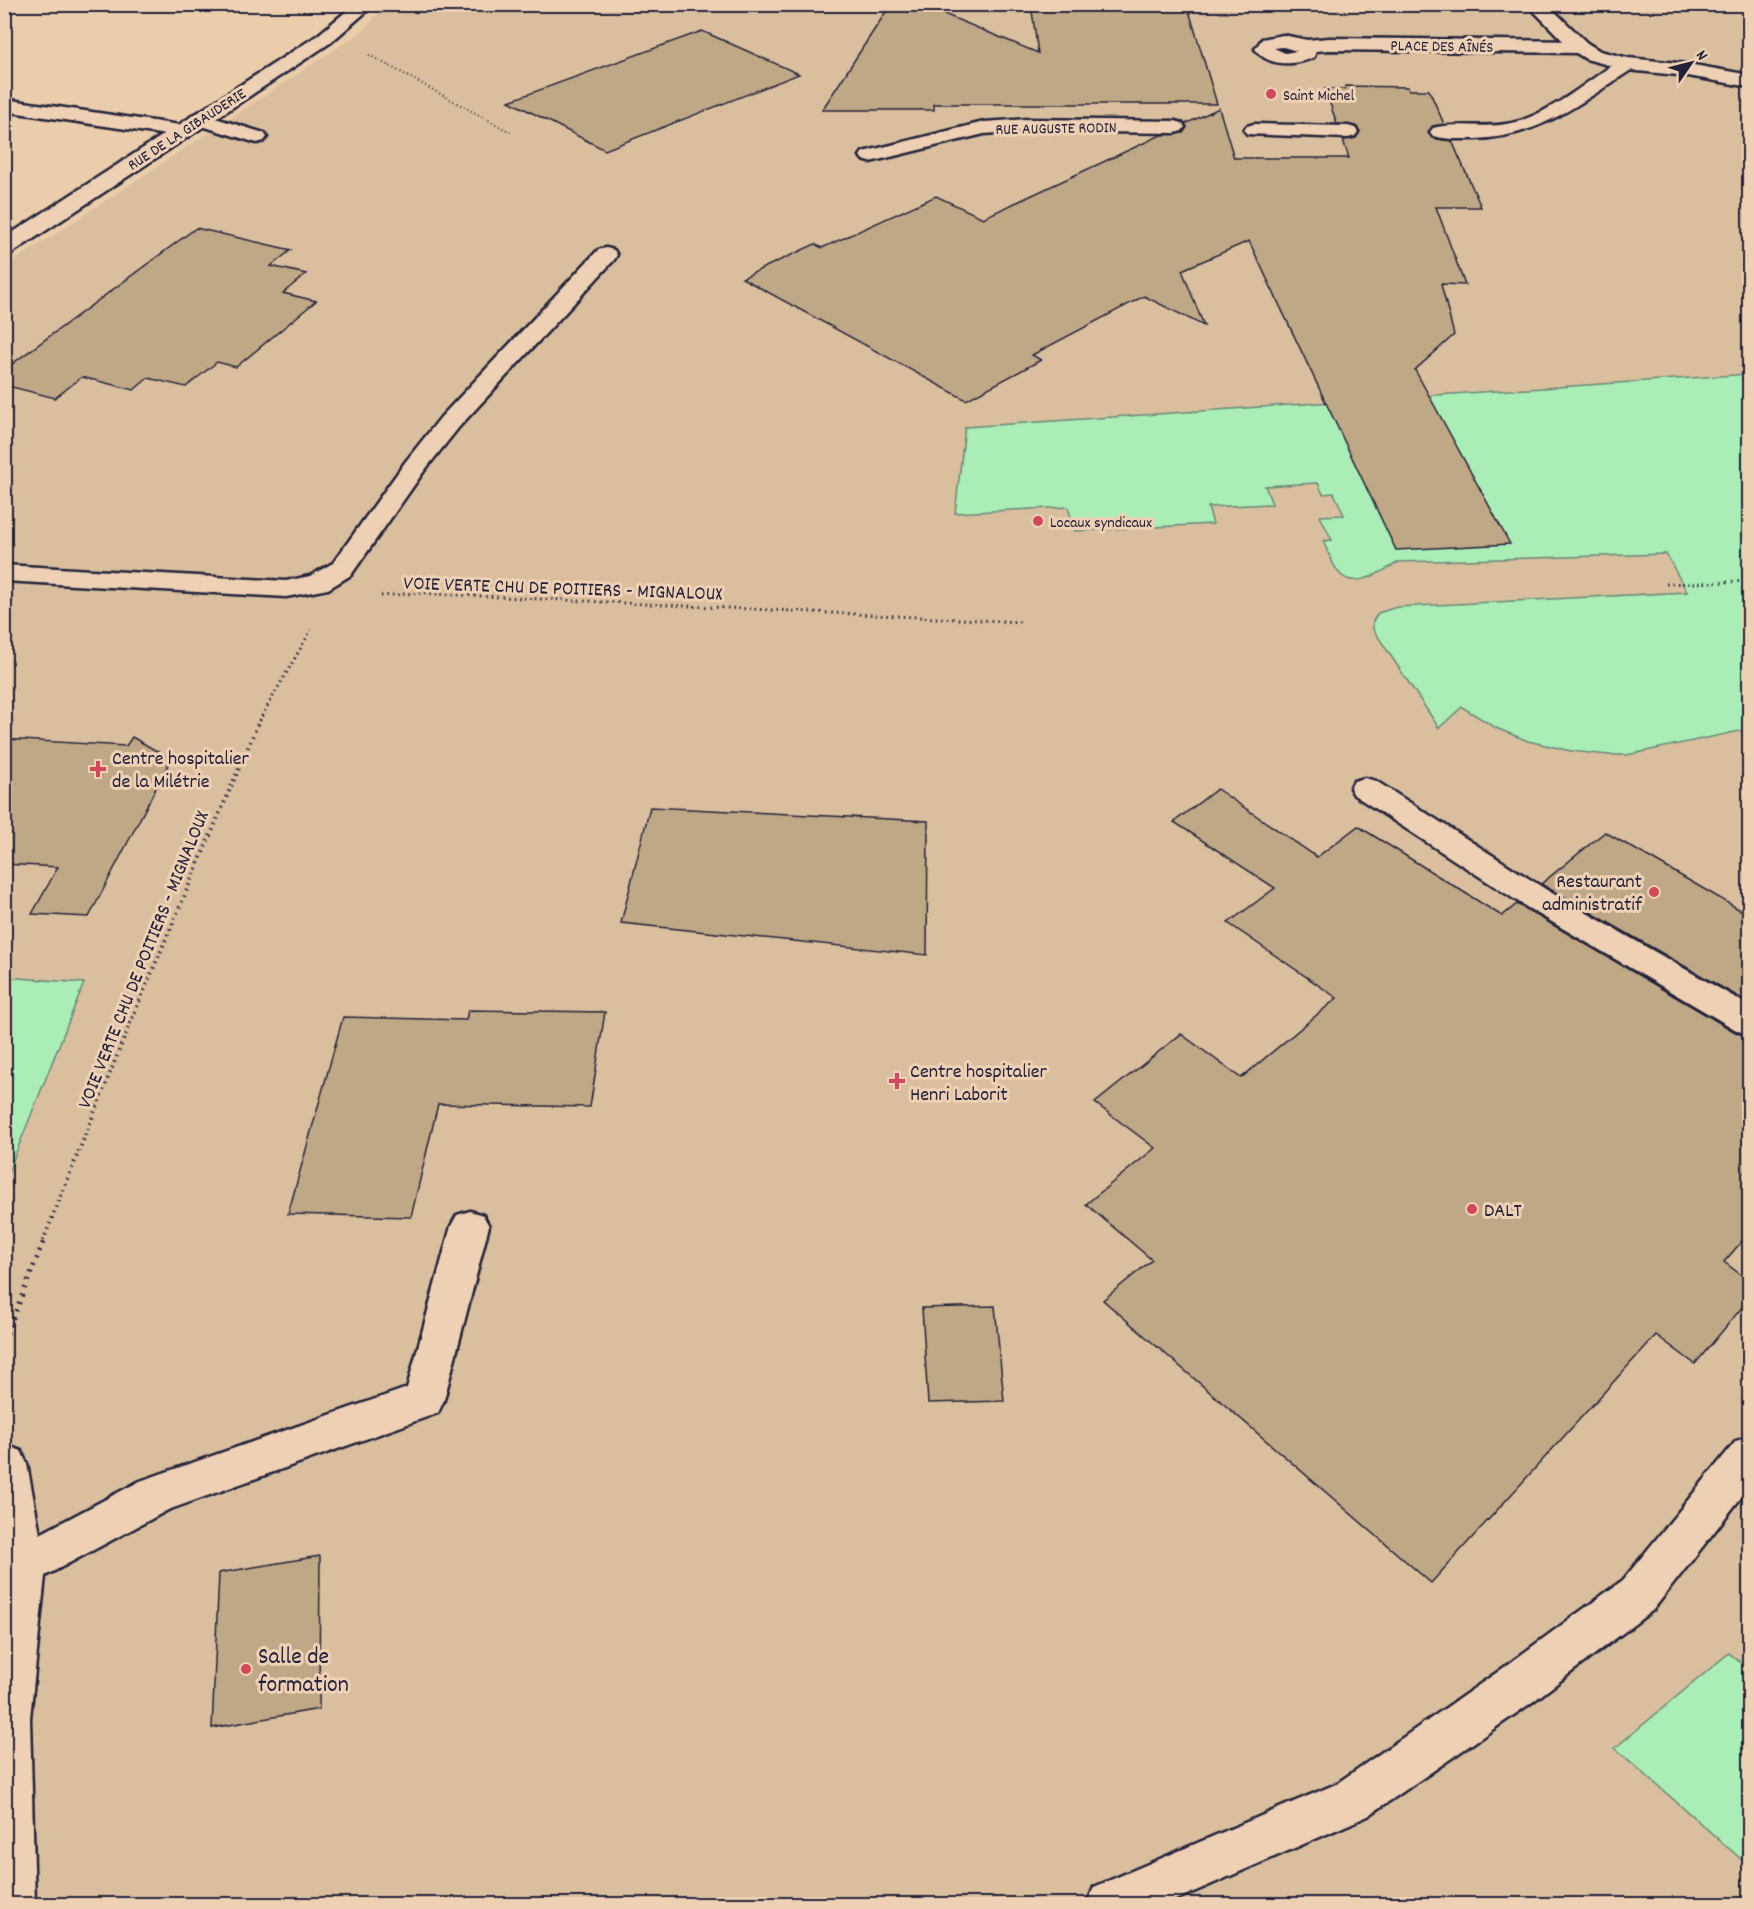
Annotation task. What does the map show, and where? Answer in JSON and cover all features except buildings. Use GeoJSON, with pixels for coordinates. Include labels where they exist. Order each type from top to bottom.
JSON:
{"type":"FeatureCollection","features":[{"type":"Feature","properties":{"kind":"street","name":"RUE DE LA GIBAUDERIE"},"geometry":{"type":"LineString","coordinates":[[4,248],[324,39],[366,4]]}},
{"type":"Feature","properties":{"kind":"street"},"geometry":{"type":"LineString","coordinates":[[1536,4],[1580,46],[1593,55],[1627,64],[1688,70],[1749,81]]}},
{"type":"Feature","properties":{"kind":"street","name":"PLACE DES AÎNÉS"},"geometry":{"type":"LineString","coordinates":[[1304,46],[1329,44],[1580,46]]}},
{"type":"Feature","properties":{"kind":"street"},"geometry":{"type":"LineString","coordinates":[[1440,132],[1498,131],[1524,126],[1546,115],[1627,64]]}},
{"type":"Feature","properties":{"kind":"street"},"geometry":{"type":"LineString","coordinates":[[4,105],[180,131]]}},
{"type":"Feature","properties":{"kind":"street"},"geometry":{"type":"LineString","coordinates":[[200,119],[257,137]]}},
{"type":"Feature","properties":{"kind":"street","name":"RUE AUGUSTE RODIN"},"geometry":{"type":"LineString","coordinates":[[870,156],[984,128],[1028,125],[1175,127]]}},
{"type":"Feature","properties":{"kind":"street"},"geometry":{"type":"LineString","coordinates":[[1254,130],[1348,132]]}},
{"type":"Feature","properties":{"kind":"street"},"geometry":{"type":"LineString","coordinates":[[4,573],[286,589],[318,583],[342,569],[415,466],[450,422],[606,255]]}},
{"type":"Feature","properties":{"kind":"street"},"geometry":{"type":"LineString","coordinates":[[1365,788],[1539,900],[1749,1022]]}},
{"type":"Feature","properties":{"kind":"street"},"geometry":{"type":"LineString","coordinates":[[25,1564],[155,1495],[424,1400],[470,1226]]}},
{"type":"Feature","properties":{"kind":"street"},"geometry":{"type":"LineString","coordinates":[[1111,1905],[1352,1800],[1515,1687],[1638,1595],[1749,1454]]}},
{"type":"Feature","properties":{"kind":"street"},"geometry":{"type":"LineString","coordinates":[[5,1463],[25,1564],[7,1718],[11,1905]]}},
{"type":"Feature","properties":{"kind":"path"},"geometry":{"type":"LineString","coordinates":[[368,55],[512,133]]}},
{"type":"Feature","properties":{"kind":"path"},"geometry":{"type":"LineString","coordinates":[[1666,584],[1749,580]]}},
{"type":"Feature","properties":{"kind":"path","name":"VOIE VERTE CHU DE POITIERS - MIGNALOUX"},"geometry":{"type":"LineString","coordinates":[[372,597],[417,593],[1021,622]]}},
{"type":"Feature","properties":{"kind":"path","name":"VOIE VERTE CHU DE POITIERS - MIGNALOUX"},"geometry":{"type":"LineString","coordinates":[[4,1341],[128,1028],[254,730],[312,630],[318,624]]}},
{"type":"Feature","properties":{"kind":"shaded area","name":"Centre hospitalier Henri Laborit"},"geometry":{"type":"Polygon","coordinates":[[[386,5],[1749,5],[1749,1904],[5,1904],[5,267],[363,31],[386,5]]]}},
{"type":"Feature","properties":{"kind":"green space"},"geometry":{"type":"Polygon","coordinates":[[[1749,374],[1749,729],[1627,755],[1571,751],[1528,741],[1496,728],[1462,707],[1439,728],[1373,629],[1373,621],[1378,613],[1397,607],[1687,592],[1666,554],[1399,562],[1371,577],[1348,579],[1338,572],[1323,541],[1332,540],[1320,516],[1344,515],[1334,493],[1323,494],[1318,483],[1265,486],[1272,504],[1208,507],[1213,524],[1075,531],[1068,507],[955,513],[965,427],[1749,374]]]}},
{"type":"Feature","properties":{"kind":"green space"},"geometry":{"type":"Polygon","coordinates":[[[4,977],[84,983],[5,1180],[4,977]]]}},
{"type":"Feature","properties":{"kind":"green space"},"geometry":{"type":"Polygon","coordinates":[[[1729,1653],[1749,1670],[1749,1866],[1615,1748],[1729,1653]]]}},
{"type":"Feature","properties":{"kind":"place","name":"Saint Michel"},"geometry":{"type":"Point","coordinates":[1271,94]}},
{"type":"Feature","properties":{"kind":"place","name":"Locaux syndicaux"},"geometry":{"type":"Point","coordinates":[1038,521]}},
{"type":"Feature","properties":{"kind":"place","name":"Centre hospitalier de la Milétrie"},"geometry":{"type":"Point","coordinates":[98,769]}},
{"type":"Feature","properties":{"kind":"place","name":"Restaurant administratif"},"geometry":{"type":"Point","coordinates":[1654,892]}},
{"type":"Feature","properties":{"kind":"place","name":"Centre hospitalier Henri Laborit"},"geometry":{"type":"Point","coordinates":[897,1081]}},
{"type":"Feature","properties":{"kind":"place","name":"DALT"},"geometry":{"type":"Point","coordinates":[1472,1209]}},
{"type":"Feature","properties":{"kind":"place","name":"Salle de formation"},"geometry":{"type":"Point","coordinates":[246,1669]}}]}
